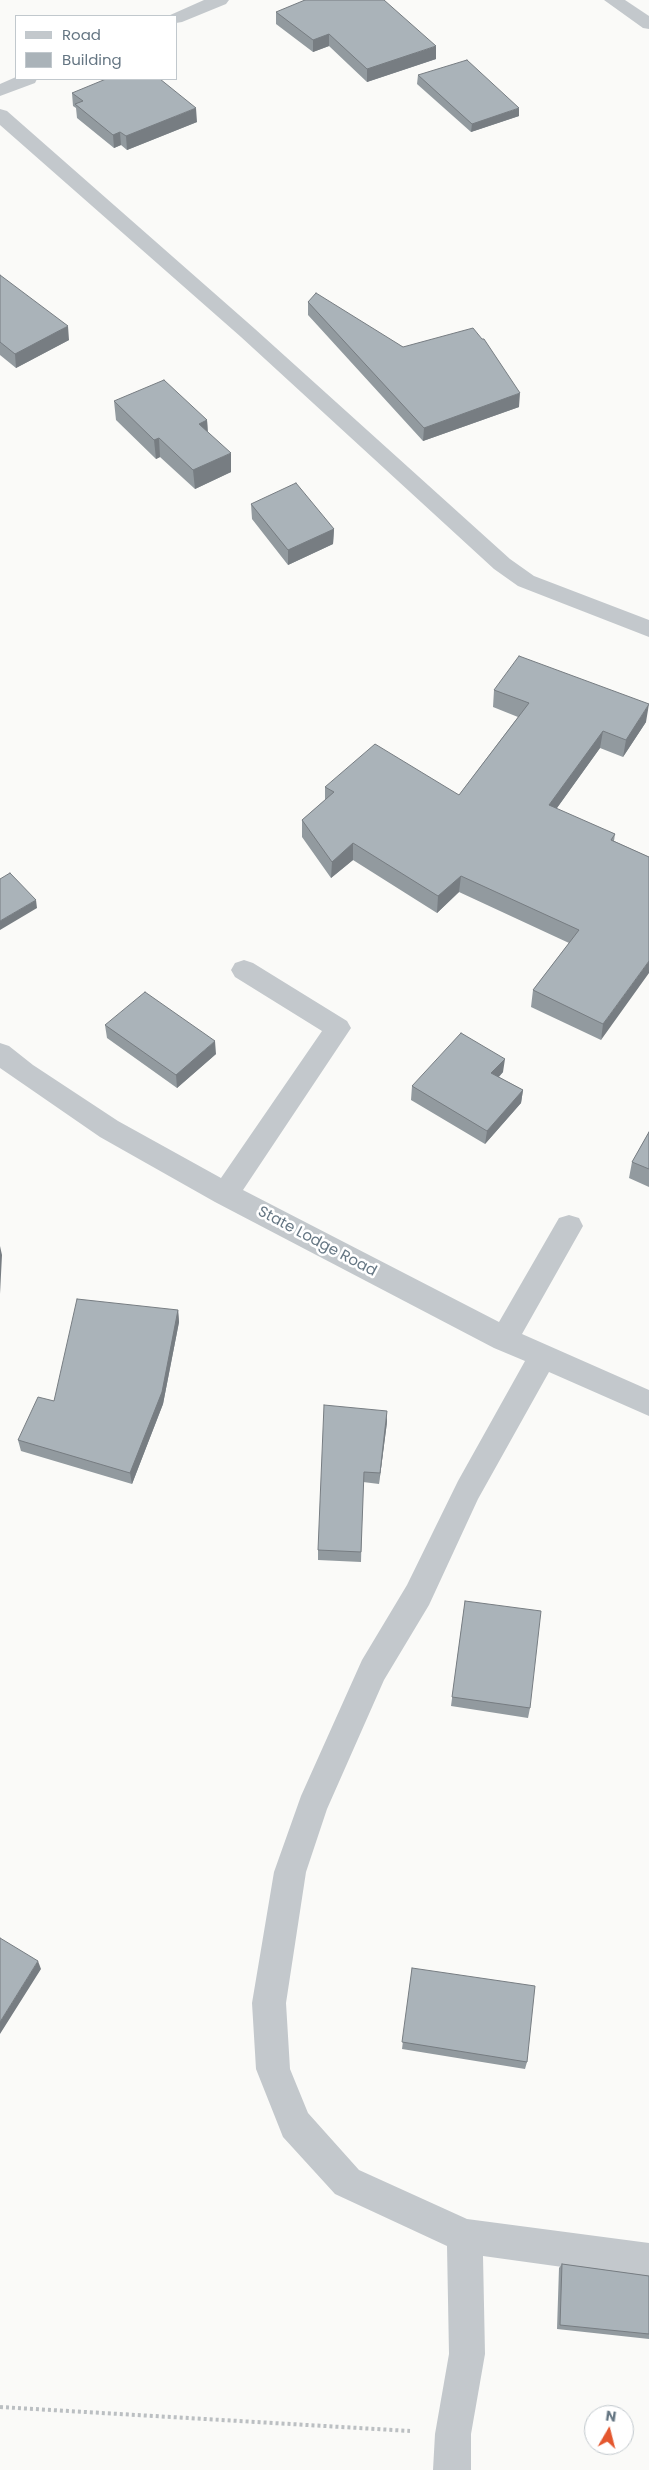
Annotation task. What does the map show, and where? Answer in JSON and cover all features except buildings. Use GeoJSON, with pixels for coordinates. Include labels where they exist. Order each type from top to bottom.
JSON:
{"type":"FeatureCollection","features":[{"type":"Feature","properties":{"kind":"street"},"geometry":{"type":"LineString","coordinates":[[178,17],[220,0]]}},
{"type":"Feature","properties":{"kind":"street"},"geometry":{"type":"LineString","coordinates":[[613,0],[649,24]]}},
{"type":"Feature","properties":{"kind":"street"},"geometry":{"type":"LineString","coordinates":[[0,90],[25,80]]}},
{"type":"Feature","properties":{"kind":"street"},"geometry":{"type":"LineString","coordinates":[[0,115],[248,333],[502,564],[526,581],[649,629]]}},
{"type":"Feature","properties":{"kind":"street"},"geometry":{"type":"LineString","coordinates":[[225,1194],[338,1028],[244,970]]}},
{"type":"Feature","properties":{"kind":"street","name":"State Lodge Road"},"geometry":{"type":"LineString","coordinates":[[0,1053],[24,1072],[109,1129],[225,1194],[504,1339],[649,1404]]}},
{"type":"Feature","properties":{"kind":"street"},"geometry":{"type":"LineString","coordinates":[[504,1339],[569,1226]]}},
{"type":"Feature","properties":{"kind":"street"},"geometry":{"type":"LineString","coordinates":[[543,1356],[468,1490],[418,1595],[373,1670],[312,1807],[290,1872],[269,2003],[273,2069],[295,2125],[347,2182],[465,2236],[649,2261]]}},
{"type":"Feature","properties":{"kind":"street"},"geometry":{"type":"LineString","coordinates":[[452,2470],[453,2434],[467,2354],[465,2236]]}},
{"type":"Feature","properties":{"kind":"path"},"geometry":{"type":"LineString","coordinates":[[0,2407],[453,2434]]}}]}
